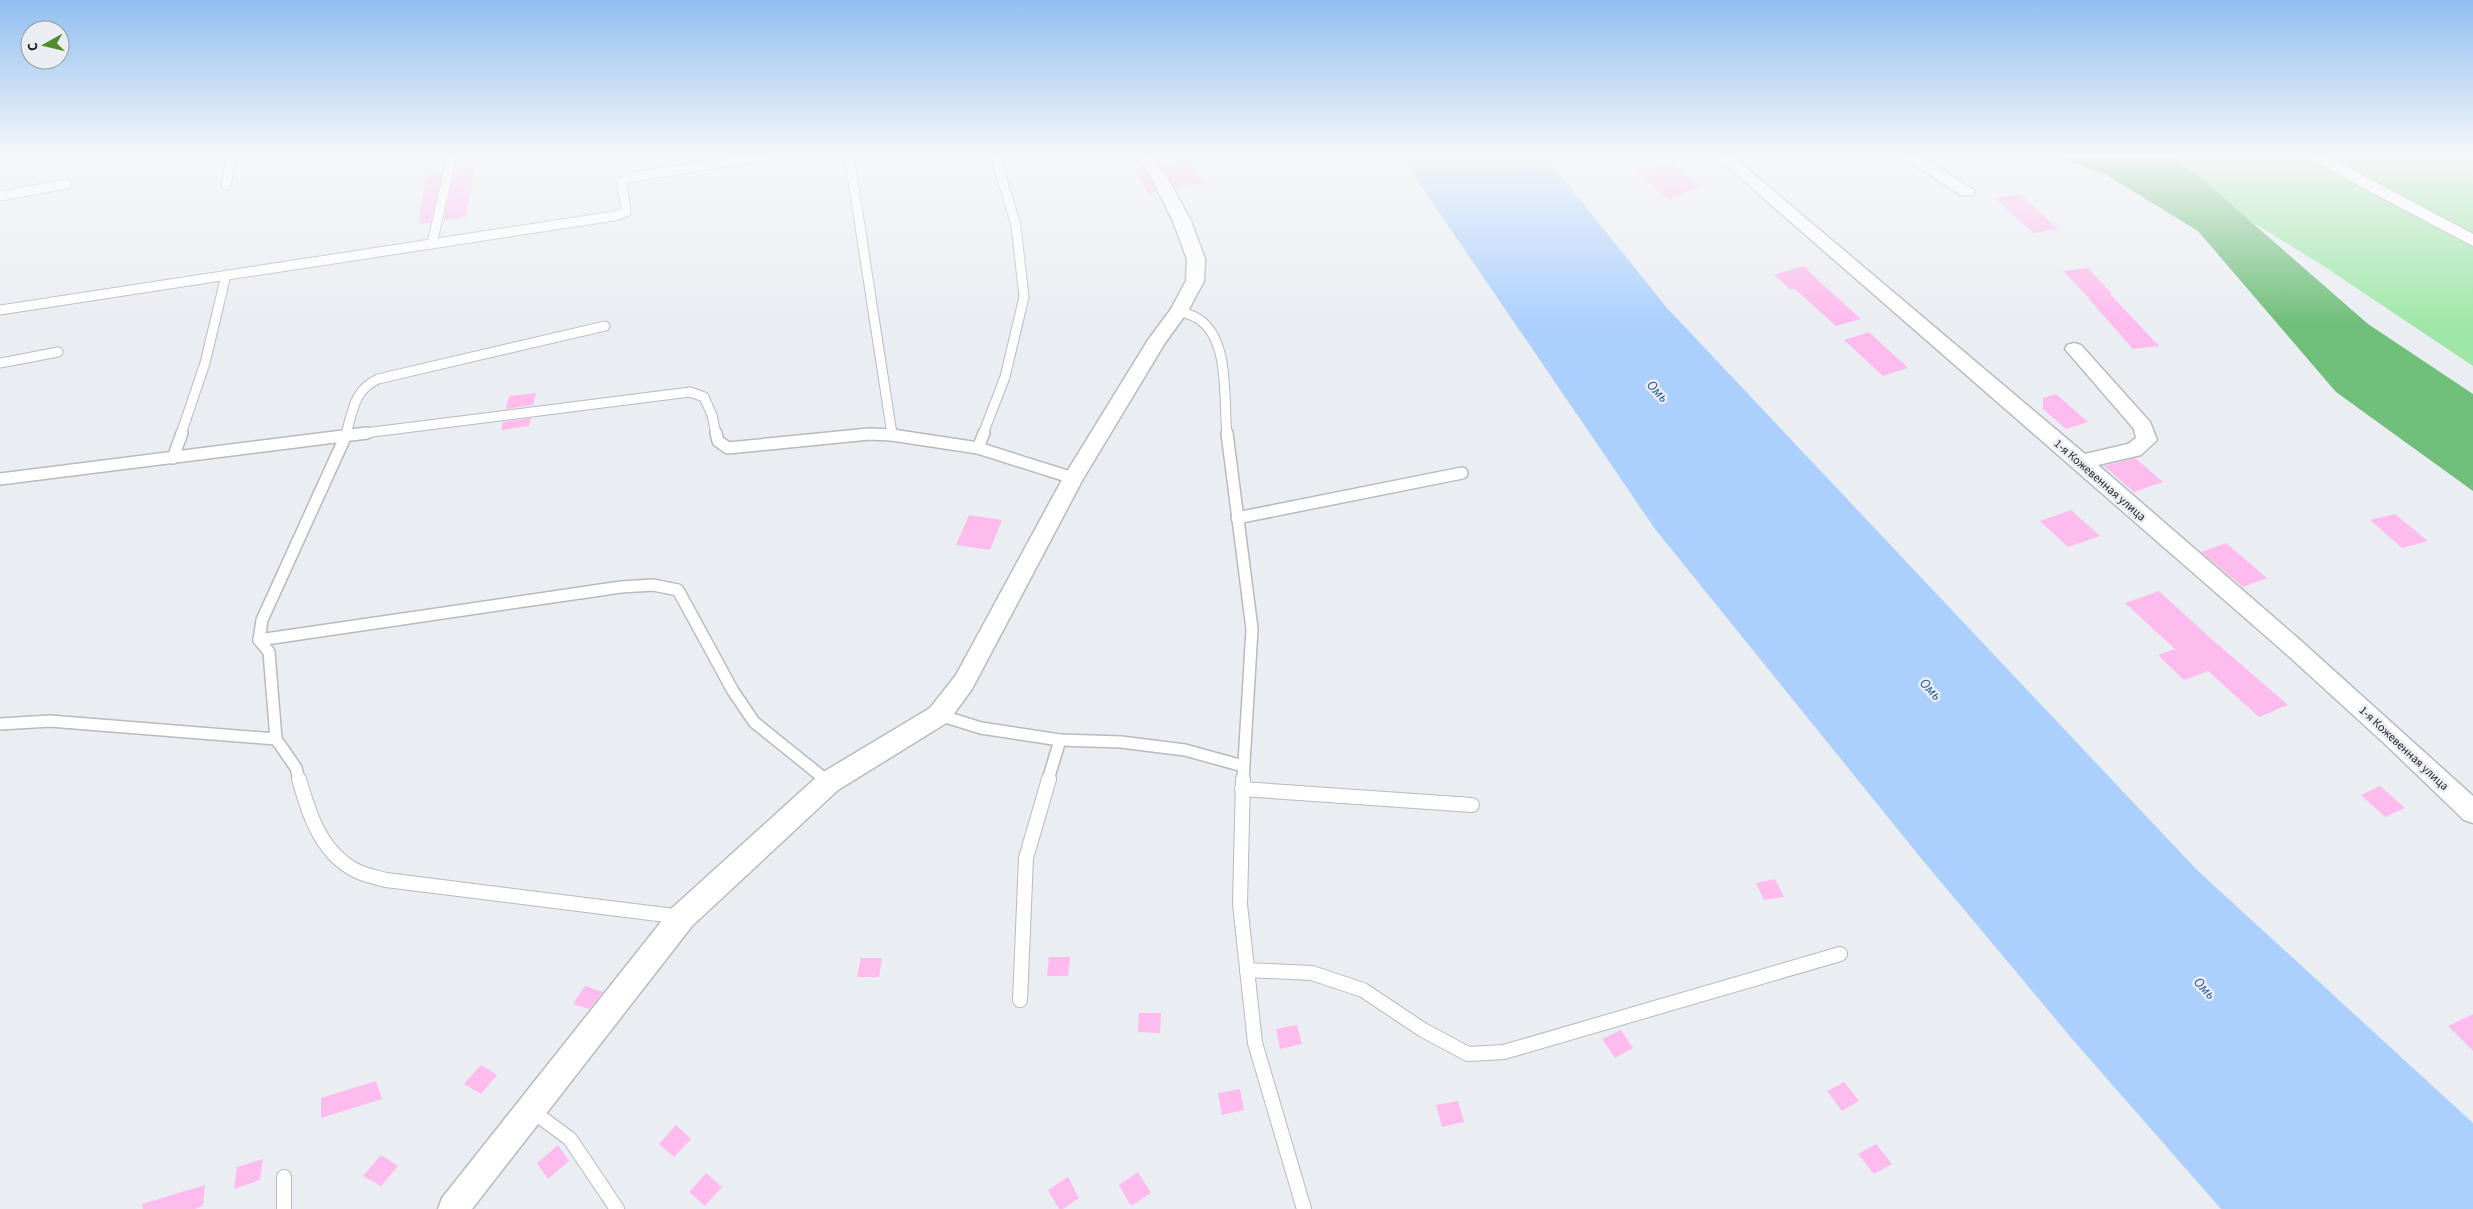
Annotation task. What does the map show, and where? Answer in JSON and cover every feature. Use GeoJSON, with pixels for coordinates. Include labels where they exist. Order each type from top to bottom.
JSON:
{"type":"FeatureCollection","features":[{"type":"Feature","properties":{"kind":"street"},"geometry":{"type":"LineString","coordinates":[[453,1209],[682,917],[829,782],[939,715],[964,682],[1073,478],[1157,340],[1179,310],[1195,281],[1196,259],[1177,211]]}},
{"type":"Feature","properties":{"kind":"street","name":"1-я Кожевенная улица"},"geometry":{"type":"LineString","coordinates":[[1788,211],[2081,462],[2394,737],[2473,812]]}},
{"type":"Feature","properties":{"kind":"street"},"geometry":{"type":"LineString","coordinates":[[2418,211],[2473,241]]}},
{"type":"Feature","properties":{"kind":"street"},"geometry":{"type":"LineString","coordinates":[[2074,349],[2142,427],[2147,440],[2134,450],[2081,462]]}},
{"type":"Feature","properties":{"kind":"lane"},"geometry":{"type":"LineString","coordinates":[[432,244],[439,211]]}},
{"type":"Feature","properties":{"kind":"lane"},"geometry":{"type":"LineString","coordinates":[[0,310],[614,216],[626,211]]}},
{"type":"Feature","properties":{"kind":"lane"},"geometry":{"type":"LineString","coordinates":[[857,211],[892,435]]}},
{"type":"Feature","properties":{"kind":"lane"},"geometry":{"type":"LineString","coordinates":[[978,448],[1005,377],[1024,297],[1016,226],[1012,211]]}},
{"type":"Feature","properties":{"kind":"lane"},"geometry":{"type":"LineString","coordinates":[[173,458],[205,363],[226,276]]}},
{"type":"Feature","properties":{"kind":"lane"},"geometry":{"type":"LineString","coordinates":[[1179,310],[1198,318],[1212,333],[1223,360],[1225,414],[1252,629],[1243,766],[1240,904],[1255,1043],[1304,1209]]}},
{"type":"Feature","properties":{"kind":"lane"},"geometry":{"type":"LineString","coordinates":[[605,326],[378,379],[365,385],[358,395],[346,435],[262,620],[259,640],[269,652],[276,739],[296,768],[310,817],[331,853],[354,870],[386,880],[682,917]]}},
{"type":"Feature","properties":{"kind":"lane"},"geometry":{"type":"LineString","coordinates":[[0,363],[58,352]]}},
{"type":"Feature","properties":{"kind":"lane"},"geometry":{"type":"LineString","coordinates":[[0,478],[90,466],[173,458],[690,392],[704,397],[712,415],[718,441],[728,448],[869,434],[892,435],[978,448],[1073,478]]}},
{"type":"Feature","properties":{"kind":"lane"},"geometry":{"type":"LineString","coordinates":[[1237,518],[1462,473]]}},
{"type":"Feature","properties":{"kind":"lane"},"geometry":{"type":"LineString","coordinates":[[259,640],[620,587],[653,585],[678,590],[732,691],[754,722],[829,782]]}},
{"type":"Feature","properties":{"kind":"lane"},"geometry":{"type":"LineString","coordinates":[[939,715],[981,728],[1060,740],[1121,742],[1185,750],[1243,766]]}},
{"type":"Feature","properties":{"kind":"lane"},"geometry":{"type":"LineString","coordinates":[[0,724],[50,721],[276,739]]}},
{"type":"Feature","properties":{"kind":"lane"},"geometry":{"type":"LineString","coordinates":[[1020,1000],[1026,858],[1060,740]]}},
{"type":"Feature","properties":{"kind":"lane"},"geometry":{"type":"LineString","coordinates":[[1242,790],[1472,805]]}},
{"type":"Feature","properties":{"kind":"lane"},"geometry":{"type":"LineString","coordinates":[[1247,970],[1312,973],[1363,990],[1423,1030],[1468,1054],[1504,1052],[1840,954]]}},
{"type":"Feature","properties":{"kind":"lane"},"geometry":{"type":"LineString","coordinates":[[531,1110],[570,1139],[616,1209]]}},
{"type":"Feature","properties":{"kind":"lane"},"geometry":{"type":"LineString","coordinates":[[284,1177],[284,1209]]}},
{"type":"Feature","properties":{"kind":"green space"},"geometry":{"type":"Polygon","coordinates":[[[2166,211],[2239,211],[2368,324],[2473,394],[2473,491],[2336,392],[2198,231],[2166,211]]]}},
{"type":"Feature","properties":{"kind":"green space"},"geometry":{"type":"Polygon","coordinates":[[[2235,211],[2473,211],[2473,366],[2322,265],[2235,211]]]}},
{"type":"Feature","properties":{"kind":"water","name":"Омь"},"geometry":{"type":"Polygon","coordinates":[[[1438,211],[1589,211],[1667,308],[2197,870],[2473,1123],[2473,1209],[2221,1209],[2073,1040],[1920,857],[1655,529],[1438,211]]]}},
{"type":"Feature","properties":{"kind":"building"},"geometry":{"type":"Polygon","coordinates":[[[421,211],[433,211],[431,222],[419,224],[421,211]]]}},
{"type":"Feature","properties":{"kind":"building"},"geometry":{"type":"Polygon","coordinates":[[[446,211],[467,211],[466,217],[444,220],[446,211]]]}},
{"type":"Feature","properties":{"kind":"building"},"geometry":{"type":"Polygon","coordinates":[[[2010,211],[2039,211],[2058,229],[2033,233],[2010,211]]]}},
{"type":"Feature","properties":{"kind":"building"},"geometry":{"type":"Polygon","coordinates":[[[1804,266],[1861,319],[1836,326],[1795,289],[1791,290],[1774,275],[1804,266]]]}},
{"type":"Feature","properties":{"kind":"building"},"geometry":{"type":"Polygon","coordinates":[[[2088,268],[2159,346],[2133,349],[2088,298],[2090,296],[2087,296],[2063,271],[2088,268]]]}},
{"type":"Feature","properties":{"kind":"building"},"geometry":{"type":"Polygon","coordinates":[[[1869,332],[1908,368],[1883,376],[1844,340],[1869,332]]]}},
{"type":"Feature","properties":{"kind":"building"},"geometry":{"type":"Polygon","coordinates":[[[536,393],[533,405],[506,409],[509,396],[536,393]]]}},
{"type":"Feature","properties":{"kind":"building"},"geometry":{"type":"Polygon","coordinates":[[[2056,394],[2088,422],[2066,429],[2043,409],[2043,398],[2056,394]]]}},
{"type":"Feature","properties":{"kind":"building"},"geometry":{"type":"Polygon","coordinates":[[[531,418],[529,426],[501,430],[503,422],[531,418]]]}},
{"type":"Feature","properties":{"kind":"building"},"geometry":{"type":"Polygon","coordinates":[[[2135,458],[2163,482],[2134,492],[2104,466],[2135,458]]]}},
{"type":"Feature","properties":{"kind":"building"},"geometry":{"type":"Polygon","coordinates":[[[2071,510],[2100,536],[2068,547],[2040,521],[2071,510]]]}},
{"type":"Feature","properties":{"kind":"building"},"geometry":{"type":"Polygon","coordinates":[[[2395,514],[2428,541],[2402,548],[2370,520],[2395,514]]]}},
{"type":"Feature","properties":{"kind":"building"},"geometry":{"type":"Polygon","coordinates":[[[969,515],[1002,520],[990,550],[956,545],[969,515]]]}},
{"type":"Feature","properties":{"kind":"building"},"geometry":{"type":"Polygon","coordinates":[[[2226,543],[2267,578],[2243,587],[2201,552],[2226,543]]]}},
{"type":"Feature","properties":{"kind":"building"},"geometry":{"type":"Polygon","coordinates":[[[2159,591],[2288,705],[2259,717],[2208,671],[2184,680],[2158,655],[2175,649],[2125,603],[2159,591]]]}},
{"type":"Feature","properties":{"kind":"building"},"geometry":{"type":"Polygon","coordinates":[[[2380,786],[2405,808],[2385,817],[2361,795],[2380,786]]]}},
{"type":"Feature","properties":{"kind":"building"},"geometry":{"type":"Polygon","coordinates":[[[1775,879],[1784,897],[1764,900],[1756,883],[1775,879]]]}},
{"type":"Feature","properties":{"kind":"building"},"geometry":{"type":"Polygon","coordinates":[[[1049,957],[1070,957],[1068,976],[1047,976],[1049,957]]]}},
{"type":"Feature","properties":{"kind":"building"},"geometry":{"type":"Polygon","coordinates":[[[861,958],[882,958],[879,977],[857,977],[861,958]]]}},
{"type":"Feature","properties":{"kind":"building"},"geometry":{"type":"Polygon","coordinates":[[[585,986],[603,992],[589,1009],[573,1004],[585,986]]]}},
{"type":"Feature","properties":{"kind":"building"},"geometry":{"type":"Polygon","coordinates":[[[1139,1013],[1161,1013],[1160,1033],[1138,1032],[1139,1013]]]}},
{"type":"Feature","properties":{"kind":"building"},"geometry":{"type":"Polygon","coordinates":[[[2473,1014],[2473,1051],[2448,1026],[2473,1014]]]}},
{"type":"Feature","properties":{"kind":"building"},"geometry":{"type":"Polygon","coordinates":[[[1297,1025],[1302,1044],[1280,1049],[1276,1029],[1297,1025]]]}},
{"type":"Feature","properties":{"kind":"building"},"geometry":{"type":"Polygon","coordinates":[[[1621,1030],[1633,1048],[1615,1058],[1602,1039],[1621,1030]]]}},
{"type":"Feature","properties":{"kind":"building"},"geometry":{"type":"Polygon","coordinates":[[[481,1065],[497,1075],[481,1094],[464,1084],[481,1065]]]}},
{"type":"Feature","properties":{"kind":"building"},"geometry":{"type":"Polygon","coordinates":[[[376,1081],[382,1099],[321,1118],[321,1098],[376,1081]]]}},
{"type":"Feature","properties":{"kind":"building"},"geometry":{"type":"Polygon","coordinates":[[[1844,1082],[1859,1101],[1842,1111],[1827,1091],[1844,1082]]]}},
{"type":"Feature","properties":{"kind":"building"},"geometry":{"type":"Polygon","coordinates":[[[1240,1089],[1244,1110],[1222,1115],[1218,1093],[1240,1089]]]}},
{"type":"Feature","properties":{"kind":"building"},"geometry":{"type":"Polygon","coordinates":[[[1458,1101],[1464,1122],[1442,1127],[1436,1105],[1458,1101]]]}},
{"type":"Feature","properties":{"kind":"building"},"geometry":{"type":"Polygon","coordinates":[[[676,1125],[691,1139],[674,1157],[659,1144],[676,1125]]]}},
{"type":"Feature","properties":{"kind":"building"},"geometry":{"type":"Polygon","coordinates":[[[1876,1144],[1892,1164],[1874,1174],[1858,1154],[1876,1144]]]}},
{"type":"Feature","properties":{"kind":"building"},"geometry":{"type":"Polygon","coordinates":[[[558,1145],[569,1161],[548,1179],[537,1163],[558,1145]]]}},
{"type":"Feature","properties":{"kind":"building"},"geometry":{"type":"Polygon","coordinates":[[[381,1155],[398,1166],[381,1186],[363,1176],[381,1155]]]}},
{"type":"Feature","properties":{"kind":"building"},"geometry":{"type":"Polygon","coordinates":[[[263,1159],[260,1180],[234,1189],[237,1167],[263,1159]]]}},
{"type":"Feature","properties":{"kind":"building"},"geometry":{"type":"Polygon","coordinates":[[[1138,1172],[1151,1193],[1131,1206],[1119,1185],[1138,1172]]]}},
{"type":"Feature","properties":{"kind":"building"},"geometry":{"type":"Polygon","coordinates":[[[706,1173],[722,1187],[705,1206],[689,1192],[706,1173]]]}},
{"type":"Feature","properties":{"kind":"building"},"geometry":{"type":"Polygon","coordinates":[[[1068,1177],[1079,1198],[1063,1209],[1059,1209],[1048,1190],[1068,1177]]]}},
{"type":"Feature","properties":{"kind":"building"},"geometry":{"type":"Polygon","coordinates":[[[205,1185],[203,1206],[195,1209],[143,1209],[142,1204],[205,1185]]]}}]}
